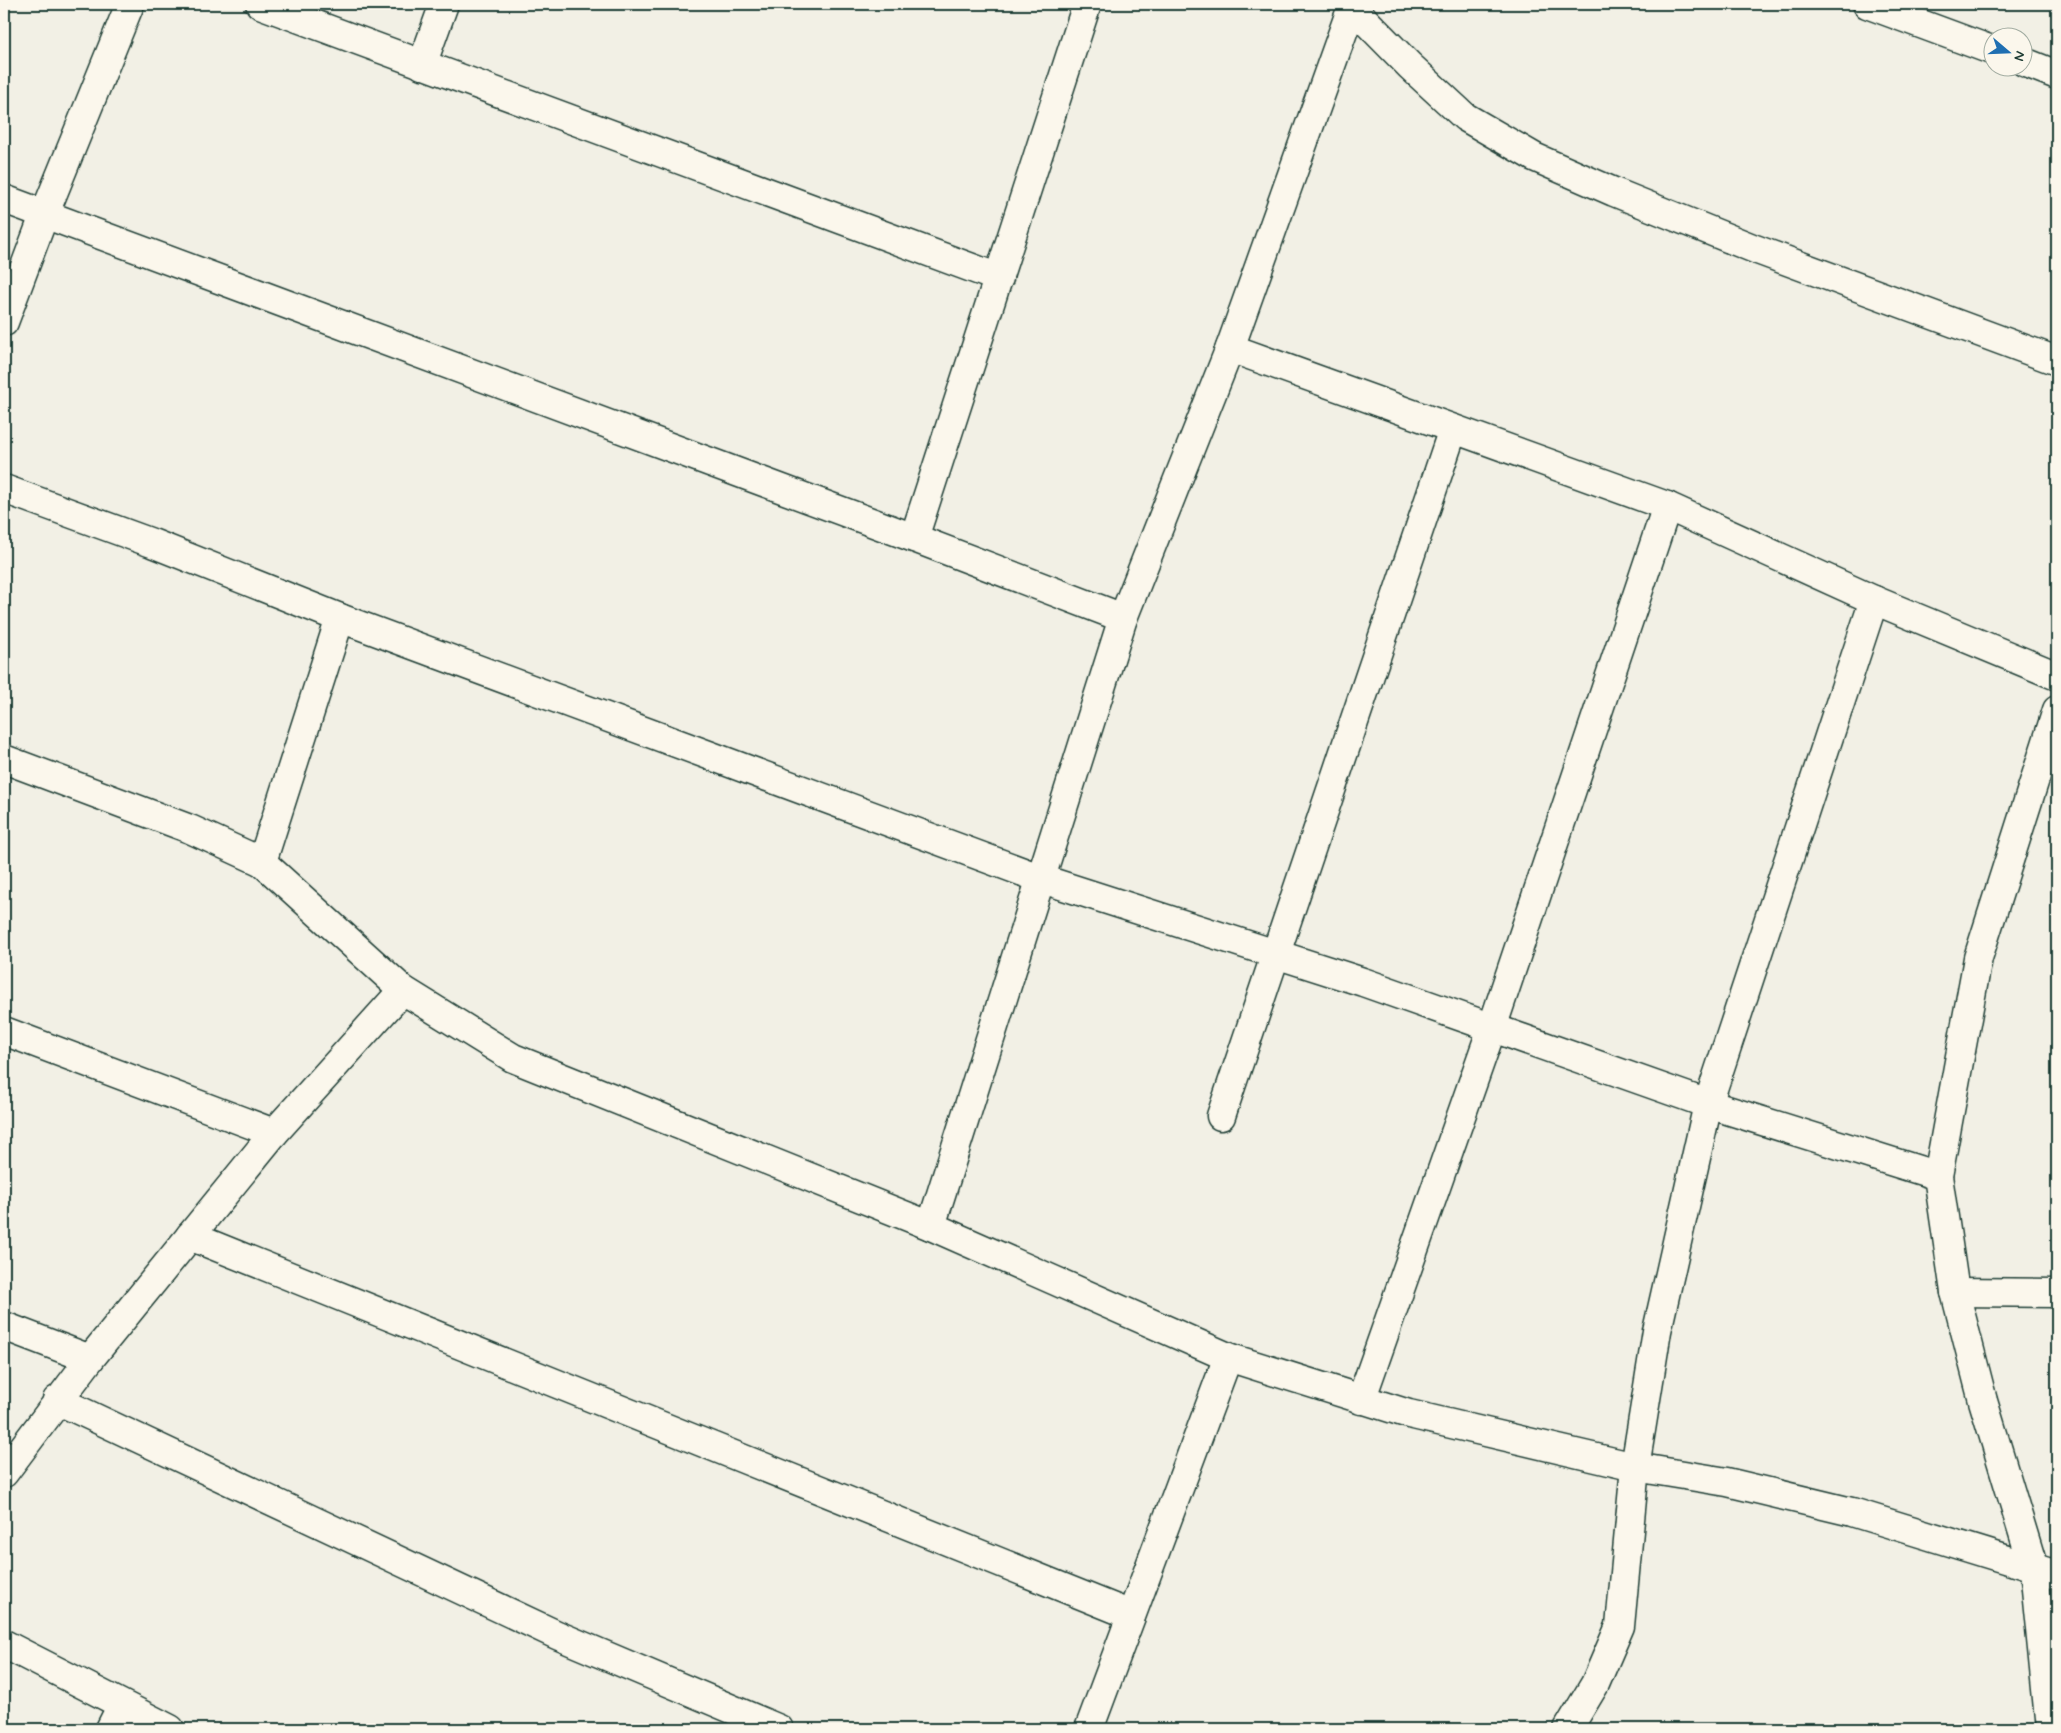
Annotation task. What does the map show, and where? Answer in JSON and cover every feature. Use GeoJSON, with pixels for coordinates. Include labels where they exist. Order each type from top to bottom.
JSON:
{"type":"FeatureCollection","features":[{"type":"Feature","properties":{"kind":"street"},"geometry":{"type":"LineString","coordinates":[[4,322],[45,213],[130,4]]}},
{"type":"Feature","properties":{"kind":"street"},"geometry":{"type":"LineString","coordinates":[[260,4],[999,278]]}},
{"type":"Feature","properties":{"kind":"street"},"geometry":{"type":"LineString","coordinates":[[422,65],[444,4]]}},
{"type":"Feature","properties":{"kind":"street"},"geometry":{"type":"LineString","coordinates":[[914,538],[1088,4]]}},
{"type":"Feature","properties":{"kind":"street"},"geometry":{"type":"LineString","coordinates":[[1867,4],[1984,47]]}},
{"type":"Feature","properties":{"kind":"street"},"geometry":{"type":"LineString","coordinates":[[931,1226],[1123,618],[1230,348],[1351,5],[1410,66],[1465,117],[1534,157],[1614,192],[1755,249],[2057,361]]}},
{"type":"Feature","properties":{"kind":"street"},"geometry":{"type":"LineString","coordinates":[[2034,66],[2057,75]]}},
{"type":"Feature","properties":{"kind":"street"},"geometry":{"type":"LineString","coordinates":[[4,199],[914,538],[1123,618]]}},
{"type":"Feature","properties":{"kind":"street"},"geometry":{"type":"LineString","coordinates":[[1230,348],[1666,506],[1874,600],[2057,676]]}},
{"type":"Feature","properties":{"kind":"street"},"geometry":{"type":"LineString","coordinates":[[1221,1116],[1453,429]]}},
{"type":"Feature","properties":{"kind":"street"},"geometry":{"type":"LineString","coordinates":[[4,488],[152,543],[340,618],[1042,879],[1363,982],[1708,1104],[1938,1176]]}},
{"type":"Feature","properties":{"kind":"street"},"geometry":{"type":"LineString","coordinates":[[1361,1400],[1492,1028],[1666,506]]}},
{"type":"Feature","properties":{"kind":"street"},"geometry":{"type":"LineString","coordinates":[[1568,1729],[1595,1684],[1620,1626],[1635,1467],[1657,1331],[1708,1104],[1874,600]]}},
{"type":"Feature","properties":{"kind":"street"},"geometry":{"type":"LineString","coordinates":[[262,862],[340,618]]}},
{"type":"Feature","properties":{"kind":"street"},"geometry":{"type":"LineString","coordinates":[[2050,1729],[2045,1572],[1983,1401],[1955,1292],[1938,1176],[1978,958],[2057,710]]}},
{"type":"Feature","properties":{"kind":"street"},"geometry":{"type":"LineString","coordinates":[[4,759],[190,829],[262,862],[403,990],[513,1058],[931,1226],[1228,1357],[1409,1414],[1635,1467],[1727,1482],[1852,1512],[2045,1572]]}},
{"type":"Feature","properties":{"kind":"street"},"geometry":{"type":"LineString","coordinates":[[4,1473],[57,1400],[274,1133],[403,990]]}},
{"type":"Feature","properties":{"kind":"street"},"geometry":{"type":"LineString","coordinates":[[4,1031],[274,1133]]}},
{"type":"Feature","properties":{"kind":"street"},"geometry":{"type":"LineString","coordinates":[[190,1236],[1131,1615]]}},
{"type":"Feature","properties":{"kind":"street"},"geometry":{"type":"LineString","coordinates":[[1955,1292],[2057,1293]]}},
{"type":"Feature","properties":{"kind":"street"},"geometry":{"type":"LineString","coordinates":[[4,1326],[90,1359]]}},
{"type":"Feature","properties":{"kind":"street"},"geometry":{"type":"LineString","coordinates":[[1089,1729],[1228,1357]]}},
{"type":"Feature","properties":{"kind":"street"},"geometry":{"type":"LineString","coordinates":[[57,1400],[557,1635],[779,1729]]}},
{"type":"Feature","properties":{"kind":"street"},"geometry":{"type":"LineString","coordinates":[[4,1644],[170,1729]]}},
{"type":"Feature","properties":{"kind":"street"},"geometry":{"type":"LineString","coordinates":[[110,1729],[122,1705]]}}]}
